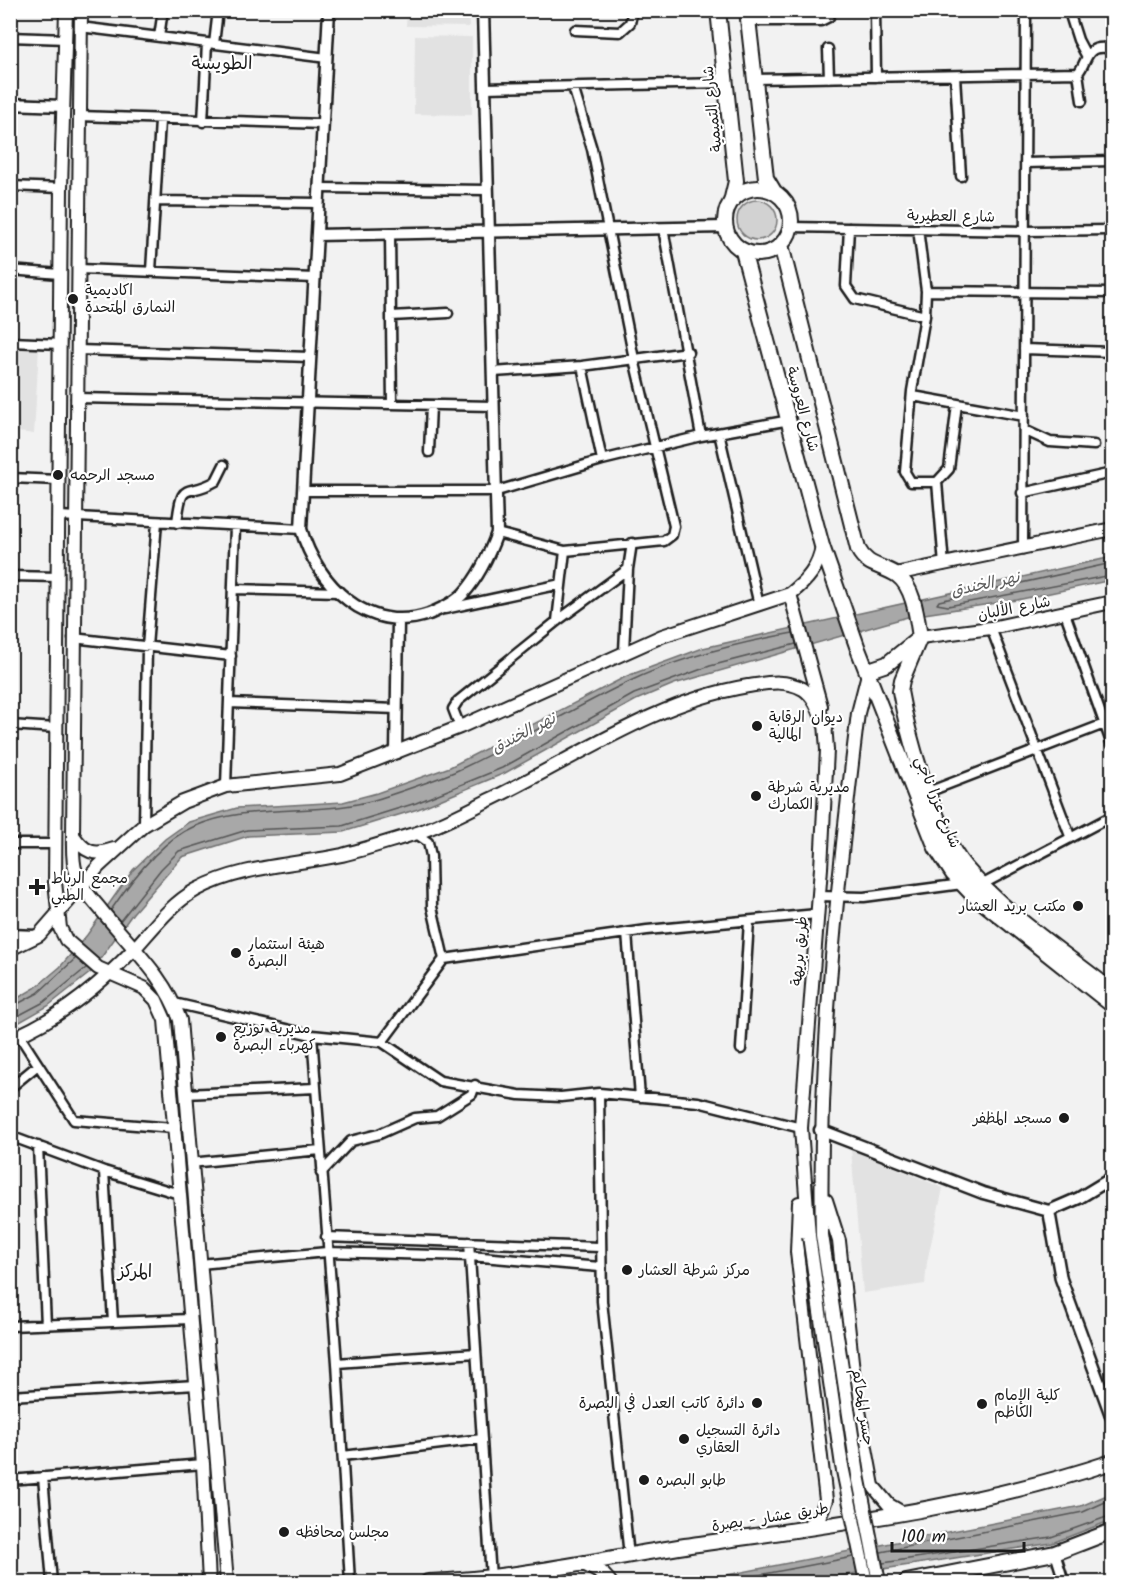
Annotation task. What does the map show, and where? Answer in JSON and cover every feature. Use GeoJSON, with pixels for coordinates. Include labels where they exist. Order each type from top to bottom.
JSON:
{"type":"FeatureCollection","features":[{"type":"Feature","properties":{"kind":"main road"},"geometry":{"type":"LineString","coordinates":[[66,10],[61,183],[59,577],[54,844],[58,915],[66,940],[103,970],[144,988],[156,1000],[165,1020],[203,1464],[209,1582]]}},
{"type":"Feature","properties":{"kind":"main road"},"geometry":{"type":"LineString","coordinates":[[81,10],[73,638],[72,835],[75,870],[93,900],[133,950],[159,976],[174,1003],[180,1020],[190,1162],[227,1582]]}},
{"type":"Feature","properties":{"kind":"main road","name":"شارع التميمية"},"geometry":{"type":"LineString","coordinates":[[718,10],[736,181],[730,203]]}},
{"type":"Feature","properties":{"kind":"main road"},"geometry":{"type":"LineString","coordinates":[[747,16],[766,178],[789,211],[790,227],[781,245],[763,254],[743,251],[734,245],[724,227],[730,203],[748,190],[767,189],[775,193]]}},
{"type":"Feature","properties":{"kind":"main road"},"geometry":{"type":"LineString","coordinates":[[61,183],[79,179]]}},
{"type":"Feature","properties":{"kind":"main road","name":"شارع العروسة"},"geometry":{"type":"LineString","coordinates":[[781,245],[858,549],[863,558],[871,564],[895,574]]}},
{"type":"Feature","properties":{"kind":"main road","name":"شارع العروسة"},"geometry":{"type":"LineString","coordinates":[[743,251],[822,546],[858,649]]}},
{"type":"Feature","properties":{"kind":"main road"},"geometry":{"type":"LineString","coordinates":[[895,574],[1113,529]]}},
{"type":"Feature","properties":{"kind":"main road"},"geometry":{"type":"LineString","coordinates":[[10,949],[39,935],[99,866],[144,825],[183,802],[226,786],[340,774],[396,753],[460,727],[624,651],[790,594],[813,572],[822,546]]}},
{"type":"Feature","properties":{"kind":"main road"},"geometry":{"type":"LineString","coordinates":[[895,574],[907,587],[918,621],[920,637],[887,664],[868,670],[858,713],[829,991],[820,1130],[821,1185],[839,1241],[855,1389],[873,1486],[889,1505],[901,1512]]}},
{"type":"Feature","properties":{"kind":"main road","name":"طريق بريهة"},"geometry":{"type":"LineString","coordinates":[[790,594],[826,729],[817,914],[801,1128],[809,1236]]}},
{"type":"Feature","properties":{"kind":"main road","name":"شارع الألبان"},"geometry":{"type":"LineString","coordinates":[[920,637],[991,628],[1113,602]]}},
{"type":"Feature","properties":{"kind":"main road","name":"شارع عزرا ناجي"},"geometry":{"type":"LineString","coordinates":[[920,637],[902,680],[900,691],[928,792],[948,842],[964,866],[1020,918],[1113,991]]}},
{"type":"Feature","properties":{"kind":"main road","name":"شارع عزرا ناجي"},"geometry":{"type":"LineString","coordinates":[[858,649],[936,848],[962,884],[1113,1005]]}},
{"type":"Feature","properties":{"kind":"main road"},"geometry":{"type":"LineString","coordinates":[[15,1037],[71,1004],[103,970],[133,950],[173,906],[211,883],[256,870],[342,855],[415,834],[516,787],[653,714],[728,690],[772,682],[796,686],[806,691],[813,700],[826,729]]}},
{"type":"Feature","properties":{"kind":"main road"},"geometry":{"type":"LineString","coordinates":[[72,835],[86,851],[97,855],[121,846]]}},
{"type":"Feature","properties":{"kind":"main road"},"geometry":{"type":"LineString","coordinates":[[173,1124],[187,1121]]}},
{"type":"Feature","properties":{"kind":"main road","name":"جسر المحاكم"},"geometry":{"type":"LineString","coordinates":[[821,1185],[822,1235],[858,1475],[879,1582]]}},
{"type":"Feature","properties":{"kind":"main road"},"geometry":{"type":"LineString","coordinates":[[804,1187],[799,1203],[797,1252],[826,1500],[820,1515],[805,1530]]}},
{"type":"Feature","properties":{"kind":"main road","name":"جسر المحاكم"},"geometry":{"type":"LineString","coordinates":[[809,1236],[842,1466],[866,1582]]}},
{"type":"Feature","properties":{"kind":"main road"},"geometry":{"type":"LineString","coordinates":[[186,1265],[200,1264]]}},
{"type":"Feature","properties":{"kind":"main road","name":"طريق عشار - بصرة"},"geometry":{"type":"LineString","coordinates":[[428,1582],[491,1578],[805,1530],[1057,1480],[1113,1462]]}},
{"type":"Feature","properties":{"kind":"main road"},"geometry":{"type":"LineString","coordinates":[[906,1582],[1055,1553],[1113,1531]]}},
{"type":"Feature","properties":{"kind":"main road"},"geometry":{"type":"LineString","coordinates":[[584,1563],[600,1571],[609,1582]]}},
{"type":"Feature","properties":{"kind":"street"},"geometry":{"type":"LineString","coordinates":[[159,37],[163,10]]}},
{"type":"Feature","properties":{"kind":"street"},"geometry":{"type":"LineString","coordinates":[[203,122],[211,43],[218,10]]}},
{"type":"Feature","properties":{"kind":"street"},"geometry":{"type":"LineString","coordinates":[[329,10],[301,529],[317,569],[338,592],[359,608],[398,620],[561,584]]}},
{"type":"Feature","properties":{"kind":"street"},"geometry":{"type":"LineString","coordinates":[[440,610],[463,595],[478,576],[497,533],[483,10]]}},
{"type":"Feature","properties":{"kind":"street"},"geometry":{"type":"LineString","coordinates":[[575,30],[620,32],[630,23],[633,10]]}},
{"type":"Feature","properties":{"kind":"street"},"geometry":{"type":"LineString","coordinates":[[747,16],[821,21],[829,17],[832,10]]}},
{"type":"Feature","properties":{"kind":"street"},"geometry":{"type":"LineString","coordinates":[[875,10],[876,77]]}},
{"type":"Feature","properties":{"kind":"street"},"geometry":{"type":"LineString","coordinates":[[1023,549],[1026,10]]}},
{"type":"Feature","properties":{"kind":"street"},"geometry":{"type":"LineString","coordinates":[[1071,18],[1086,55]]}},
{"type":"Feature","properties":{"kind":"street"},"geometry":{"type":"LineString","coordinates":[[80,27],[327,58]]}},
{"type":"Feature","properties":{"kind":"street"},"geometry":{"type":"LineString","coordinates":[[10,37],[66,39]]}},
{"type":"Feature","properties":{"kind":"street"},"geometry":{"type":"LineString","coordinates":[[1082,101],[1078,73],[1086,55],[1098,47],[1106,48]]}},
{"type":"Feature","properties":{"kind":"street"},"geometry":{"type":"LineString","coordinates":[[828,49],[829,78]]}},
{"type":"Feature","properties":{"kind":"street"},"geometry":{"type":"LineString","coordinates":[[754,79],[1078,73]]}},
{"type":"Feature","properties":{"kind":"street"},"geometry":{"type":"LineString","coordinates":[[954,76],[961,176]]}},
{"type":"Feature","properties":{"kind":"street"},"geometry":{"type":"LineString","coordinates":[[485,88],[725,83]]}},
{"type":"Feature","properties":{"kind":"street"},"geometry":{"type":"LineString","coordinates":[[497,533],[566,551],[664,541],[672,535],[674,526],[634,359],[592,149],[573,87]]}},
{"type":"Feature","properties":{"kind":"street"},"geometry":{"type":"LineString","coordinates":[[10,104],[63,105]]}},
{"type":"Feature","properties":{"kind":"street"},"geometry":{"type":"LineString","coordinates":[[79,116],[203,122],[323,124]]}},
{"type":"Feature","properties":{"kind":"street"},"geometry":{"type":"LineString","coordinates":[[151,272],[160,120]]}},
{"type":"Feature","properties":{"kind":"street"},"geometry":{"type":"LineString","coordinates":[[1025,162],[1113,161]]}},
{"type":"Feature","properties":{"kind":"street"},"geometry":{"type":"LineString","coordinates":[[10,186],[61,183]]}},
{"type":"Feature","properties":{"kind":"street"},"geometry":{"type":"LineString","coordinates":[[320,188],[488,190]]}},
{"type":"Feature","properties":{"kind":"street"},"geometry":{"type":"LineString","coordinates":[[155,201],[319,203]]}},
{"type":"Feature","properties":{"kind":"street"},"geometry":{"type":"LineString","coordinates":[[317,236],[724,227]]}},
{"type":"Feature","properties":{"kind":"street","name":"شارع العطيرية"},"geometry":{"type":"LineString","coordinates":[[790,227],[1025,231],[1113,230]]}},
{"type":"Feature","properties":{"kind":"street"},"geometry":{"type":"LineString","coordinates":[[663,228],[688,352],[701,436]]}},
{"type":"Feature","properties":{"kind":"street"},"geometry":{"type":"LineString","coordinates":[[849,228],[846,286],[849,294],[855,299],[925,316]]}},
{"type":"Feature","properties":{"kind":"street"},"geometry":{"type":"LineString","coordinates":[[918,229],[926,291],[925,316],[905,472],[911,482],[936,482],[949,469],[957,404]]}},
{"type":"Feature","properties":{"kind":"street"},"geometry":{"type":"LineString","coordinates":[[390,234],[392,404]]}},
{"type":"Feature","properties":{"kind":"street"},"geometry":{"type":"LineString","coordinates":[[79,269],[315,278]]}},
{"type":"Feature","properties":{"kind":"street"},"geometry":{"type":"LineString","coordinates":[[10,270],[60,274]]}},
{"type":"Feature","properties":{"kind":"street"},"geometry":{"type":"LineString","coordinates":[[926,291],[1113,293]]}},
{"type":"Feature","properties":{"kind":"street"},"geometry":{"type":"LineString","coordinates":[[391,316],[448,313]]}},
{"type":"Feature","properties":{"kind":"street"},"geometry":{"type":"LineString","coordinates":[[10,342],[61,344]]}},
{"type":"Feature","properties":{"kind":"street"},"geometry":{"type":"LineString","coordinates":[[1024,349],[1113,352]]}},
{"type":"Feature","properties":{"kind":"street"},"geometry":{"type":"LineString","coordinates":[[77,350],[310,357]]}},
{"type":"Feature","properties":{"kind":"street"},"geometry":{"type":"LineString","coordinates":[[494,372],[582,366],[688,352]]}},
{"type":"Feature","properties":{"kind":"street"},"geometry":{"type":"LineString","coordinates":[[582,366],[602,460]]}},
{"type":"Feature","properties":{"kind":"street"},"geometry":{"type":"LineString","coordinates":[[913,396],[1024,416]]}},
{"type":"Feature","properties":{"kind":"street"},"geometry":{"type":"LineString","coordinates":[[76,398],[494,406]]}},
{"type":"Feature","properties":{"kind":"street"},"geometry":{"type":"LineString","coordinates":[[429,452],[431,405]]}},
{"type":"Feature","properties":{"kind":"street"},"geometry":{"type":"LineString","coordinates":[[303,491],[497,491],[602,460],[701,436],[790,420]]}},
{"type":"Feature","properties":{"kind":"street"},"geometry":{"type":"LineString","coordinates":[[1023,430],[1050,442],[1094,445]]}},
{"type":"Feature","properties":{"kind":"street"},"geometry":{"type":"LineString","coordinates":[[720,433],[759,605]]}},
{"type":"Feature","properties":{"kind":"street"},"geometry":{"type":"LineString","coordinates":[[177,523],[180,496],[184,491],[216,481],[224,465]]}},
{"type":"Feature","properties":{"kind":"street"},"geometry":{"type":"LineString","coordinates":[[1022,493],[1113,473]]}},
{"type":"Feature","properties":{"kind":"street"},"geometry":{"type":"LineString","coordinates":[[10,478],[59,480]]}},
{"type":"Feature","properties":{"kind":"street"},"geometry":{"type":"LineString","coordinates":[[936,482],[944,565]]}},
{"type":"Feature","properties":{"kind":"street"},"geometry":{"type":"LineString","coordinates":[[59,516],[301,529]]}},
{"type":"Feature","properties":{"kind":"street"},"geometry":{"type":"LineString","coordinates":[[144,825],[147,647],[157,522]]}},
{"type":"Feature","properties":{"kind":"street"},"geometry":{"type":"LineString","coordinates":[[226,786],[235,526]]}},
{"type":"Feature","properties":{"kind":"street"},"geometry":{"type":"LineString","coordinates":[[624,651],[628,569],[632,543]]}},
{"type":"Feature","properties":{"kind":"street"},"geometry":{"type":"LineString","coordinates":[[557,621],[566,551]]}},
{"type":"Feature","properties":{"kind":"street"},"geometry":{"type":"LineString","coordinates":[[460,727],[453,709],[458,700],[557,621],[628,569]]}},
{"type":"Feature","properties":{"kind":"street"},"geometry":{"type":"LineString","coordinates":[[10,576],[59,577]]}},
{"type":"Feature","properties":{"kind":"street"},"geometry":{"type":"LineString","coordinates":[[233,589],[338,592]]}},
{"type":"Feature","properties":{"kind":"street"},"geometry":{"type":"LineString","coordinates":[[1065,613],[1109,722],[1113,745]]}},
{"type":"Feature","properties":{"kind":"street"},"geometry":{"type":"LineString","coordinates":[[396,753],[398,620]]}},
{"type":"Feature","properties":{"kind":"street"},"geometry":{"type":"LineString","coordinates":[[991,628],[1070,836]]}},
{"type":"Feature","properties":{"kind":"street"},"geometry":{"type":"LineString","coordinates":[[73,638],[231,656]]}},
{"type":"Feature","properties":{"kind":"street"},"geometry":{"type":"LineString","coordinates":[[229,703],[397,709]]}},
{"type":"Feature","properties":{"kind":"street"},"geometry":{"type":"LineString","coordinates":[[928,792],[1109,722]]}},
{"type":"Feature","properties":{"kind":"street"},"geometry":{"type":"LineString","coordinates":[[10,725],[56,728]]}},
{"type":"Feature","properties":{"kind":"street"},"geometry":{"type":"LineString","coordinates":[[983,884],[1070,836],[1113,816]]}},
{"type":"Feature","properties":{"kind":"street"},"geometry":{"type":"LineString","coordinates":[[415,834],[428,842],[431,856],[432,907],[444,959]]}},
{"type":"Feature","properties":{"kind":"street"},"geometry":{"type":"LineString","coordinates":[[10,844],[54,844]]}},
{"type":"Feature","properties":{"kind":"street"},"geometry":{"type":"LineString","coordinates":[[818,896],[864,897],[962,884]]}},
{"type":"Feature","properties":{"kind":"street"},"geometry":{"type":"LineString","coordinates":[[382,1042],[444,959],[627,933],[817,914]]}},
{"type":"Feature","properties":{"kind":"street"},"geometry":{"type":"LineString","coordinates":[[741,1049],[749,921]]}},
{"type":"Feature","properties":{"kind":"street"},"geometry":{"type":"LineString","coordinates":[[627,933],[640,1097]]}},
{"type":"Feature","properties":{"kind":"street"},"geometry":{"type":"LineString","coordinates":[[10,934],[39,935]]}},
{"type":"Feature","properties":{"kind":"street"},"geometry":{"type":"LineString","coordinates":[[174,1003],[312,1035],[382,1042],[440,1081],[475,1085],[519,1095],[561,1097],[599,1093],[698,1102],[801,1128]]}},
{"type":"Feature","properties":{"kind":"street"},"geometry":{"type":"LineString","coordinates":[[312,1035],[337,1364],[350,1582]]}},
{"type":"Feature","properties":{"kind":"street"},"geometry":{"type":"LineString","coordinates":[[15,1037],[38,1065],[74,1120],[173,1124]]}},
{"type":"Feature","properties":{"kind":"street"},"geometry":{"type":"LineString","coordinates":[[10,1088],[38,1065]]}},
{"type":"Feature","properties":{"kind":"street"},"geometry":{"type":"LineString","coordinates":[[321,1173],[351,1141],[379,1134],[415,1118],[437,1116],[472,1094],[475,1085]]}},
{"type":"Feature","properties":{"kind":"street"},"geometry":{"type":"LineString","coordinates":[[185,1094],[315,1088]]}},
{"type":"Feature","properties":{"kind":"street"},"geometry":{"type":"LineString","coordinates":[[599,1093],[600,1267],[629,1556]]}},
{"type":"Feature","properties":{"kind":"street"},"geometry":{"type":"LineString","coordinates":[[820,1130],[983,1193],[1049,1211],[1079,1198],[1113,1178]]}},
{"type":"Feature","properties":{"kind":"street"},"geometry":{"type":"LineString","coordinates":[[10,1136],[104,1171],[179,1194]]}},
{"type":"Feature","properties":{"kind":"street"},"geometry":{"type":"LineString","coordinates":[[38,1146],[46,1325]]}},
{"type":"Feature","properties":{"kind":"street"},"geometry":{"type":"LineString","coordinates":[[190,1162],[320,1150]]}},
{"type":"Feature","properties":{"kind":"street"},"geometry":{"type":"LineString","coordinates":[[104,1171],[113,1322]]}},
{"type":"Feature","properties":{"kind":"street"},"geometry":{"type":"LineString","coordinates":[[1049,1211],[1060,1279],[1113,1418]]}},
{"type":"Feature","properties":{"kind":"street"},"geometry":{"type":"LineString","coordinates":[[326,1237],[599,1247]]}},
{"type":"Feature","properties":{"kind":"street"},"geometry":{"type":"LineString","coordinates":[[469,1242],[491,1578]]}},
{"type":"Feature","properties":{"kind":"street"},"geometry":{"type":"LineString","coordinates":[[200,1264],[327,1252],[470,1256],[600,1267]]}},
{"type":"Feature","properties":{"kind":"street"},"geometry":{"type":"LineString","coordinates":[[10,1326],[190,1319]]}},
{"type":"Feature","properties":{"kind":"street"},"geometry":{"type":"LineString","coordinates":[[337,1364],[476,1353]]}},
{"type":"Feature","properties":{"kind":"street"},"geometry":{"type":"LineString","coordinates":[[10,1396],[196,1385]]}},
{"type":"Feature","properties":{"kind":"street"},"geometry":{"type":"LineString","coordinates":[[343,1456],[482,1439]]}},
{"type":"Feature","properties":{"kind":"street"},"geometry":{"type":"LineString","coordinates":[[10,1480],[203,1464]]}},
{"type":"Feature","properties":{"kind":"street"},"geometry":{"type":"LineString","coordinates":[[42,1477],[52,1582]]}},
{"type":"Feature","properties":{"kind":"street"},"geometry":{"type":"LineString","coordinates":[[1055,1553],[1064,1582]]}},
{"type":"Feature","properties":{"kind":"shaded area"},"geometry":{"type":"Polygon","coordinates":[[[407,11],[468,11],[469,27],[406,26],[407,11]]]}},
{"type":"Feature","properties":{"kind":"shaded area"},"geometry":{"type":"Polygon","coordinates":[[[415,36],[472,37],[472,115],[414,114],[415,36]]]}},
{"type":"Feature","properties":{"kind":"shaded area"},"geometry":{"type":"Polygon","coordinates":[[[757,200],[771,206],[777,220],[771,234],[757,240],[743,234],[737,220],[743,206],[757,200]]]}},
{"type":"Feature","properties":{"kind":"shaded area"},"geometry":{"type":"Polygon","coordinates":[[[10,346],[39,348],[34,434],[11,431],[10,346]]]}},
{"type":"Feature","properties":{"kind":"shaded area"},"geometry":{"type":"Polygon","coordinates":[[[851,1149],[943,1188],[927,1262],[925,1284],[863,1293],[851,1149]]]}},
{"type":"Feature","properties":{"kind":"water","name":"نهر الخندق"},"geometry":{"type":"Polygon","coordinates":[[[1112,557],[1112,580],[1017,600],[911,616],[674,684],[636,700],[505,773],[418,809],[343,832],[248,836],[182,857],[133,913],[91,972],[48,1006],[11,1027],[11,1002],[35,988],[60,967],[87,935],[133,870],[165,839],[189,822],[237,808],[343,802],[377,793],[450,767],[627,676],[703,648],[1112,557]]]}},
{"type":"Feature","properties":{"kind":"water"},"geometry":{"type":"Polygon","coordinates":[[[1112,1493],[1112,1520],[1052,1543],[799,1582],[691,1582],[1081,1506],[1112,1493]]]}},
{"type":"Feature","properties":{"kind":"place","name":"اكاديمية النمارق المتحدة"},"geometry":{"type":"Point","coordinates":[73,299]}},
{"type":"Feature","properties":{"kind":"place","name":"مسجد الرحمه"},"geometry":{"type":"Point","coordinates":[58,475]}},
{"type":"Feature","properties":{"kind":"place","name":"ديوان الرقابة المالية"},"geometry":{"type":"Point","coordinates":[757,726]}},
{"type":"Feature","properties":{"kind":"place","name":"مديرية شرطة الكمارك"},"geometry":{"type":"Point","coordinates":[756,796]}},
{"type":"Feature","properties":{"kind":"place","name":"مجمع الرباط الطبي"},"geometry":{"type":"Point","coordinates":[37,887]}},
{"type":"Feature","properties":{"kind":"place","name":"مكتب بريد العشار"},"geometry":{"type":"Point","coordinates":[1078,906]}},
{"type":"Feature","properties":{"kind":"place","name":"هيئة استثمار البصرة"},"geometry":{"type":"Point","coordinates":[236,953]}},
{"type":"Feature","properties":{"kind":"place","name":"مديرية توزيع كهرباء البصرة"},"geometry":{"type":"Point","coordinates":[221,1037]}},
{"type":"Feature","properties":{"kind":"place","name":"مسجد المظفر"},"geometry":{"type":"Point","coordinates":[1064,1118]}},
{"type":"Feature","properties":{"kind":"place","name":"مركز شرطة العشار"},"geometry":{"type":"Point","coordinates":[627,1270]}},
{"type":"Feature","properties":{"kind":"place","name":"دائرة كاتب العدل في البصرة"},"geometry":{"type":"Point","coordinates":[757,1403]}},
{"type":"Feature","properties":{"kind":"place","name":"كلية الإمام الكاظم"},"geometry":{"type":"Point","coordinates":[982,1404]}},
{"type":"Feature","properties":{"kind":"place","name":"دائرة التسجيل العقاري"},"geometry":{"type":"Point","coordinates":[684,1439]}},
{"type":"Feature","properties":{"kind":"place","name":"طابو البصره"},"geometry":{"type":"Point","coordinates":[644,1480]}},
{"type":"Feature","properties":{"kind":"place","name":"مجلس محافظه"},"geometry":{"type":"Point","coordinates":[284,1532]}},
{"type":"Feature","properties":{"kind":"district","name":"الطويسة"},"geometry":{"type":"Point","coordinates":[222,63]}},
{"type":"Feature","properties":{"kind":"district","name":"المركز"},"geometry":{"type":"Point","coordinates":[135,1271]}}]}
